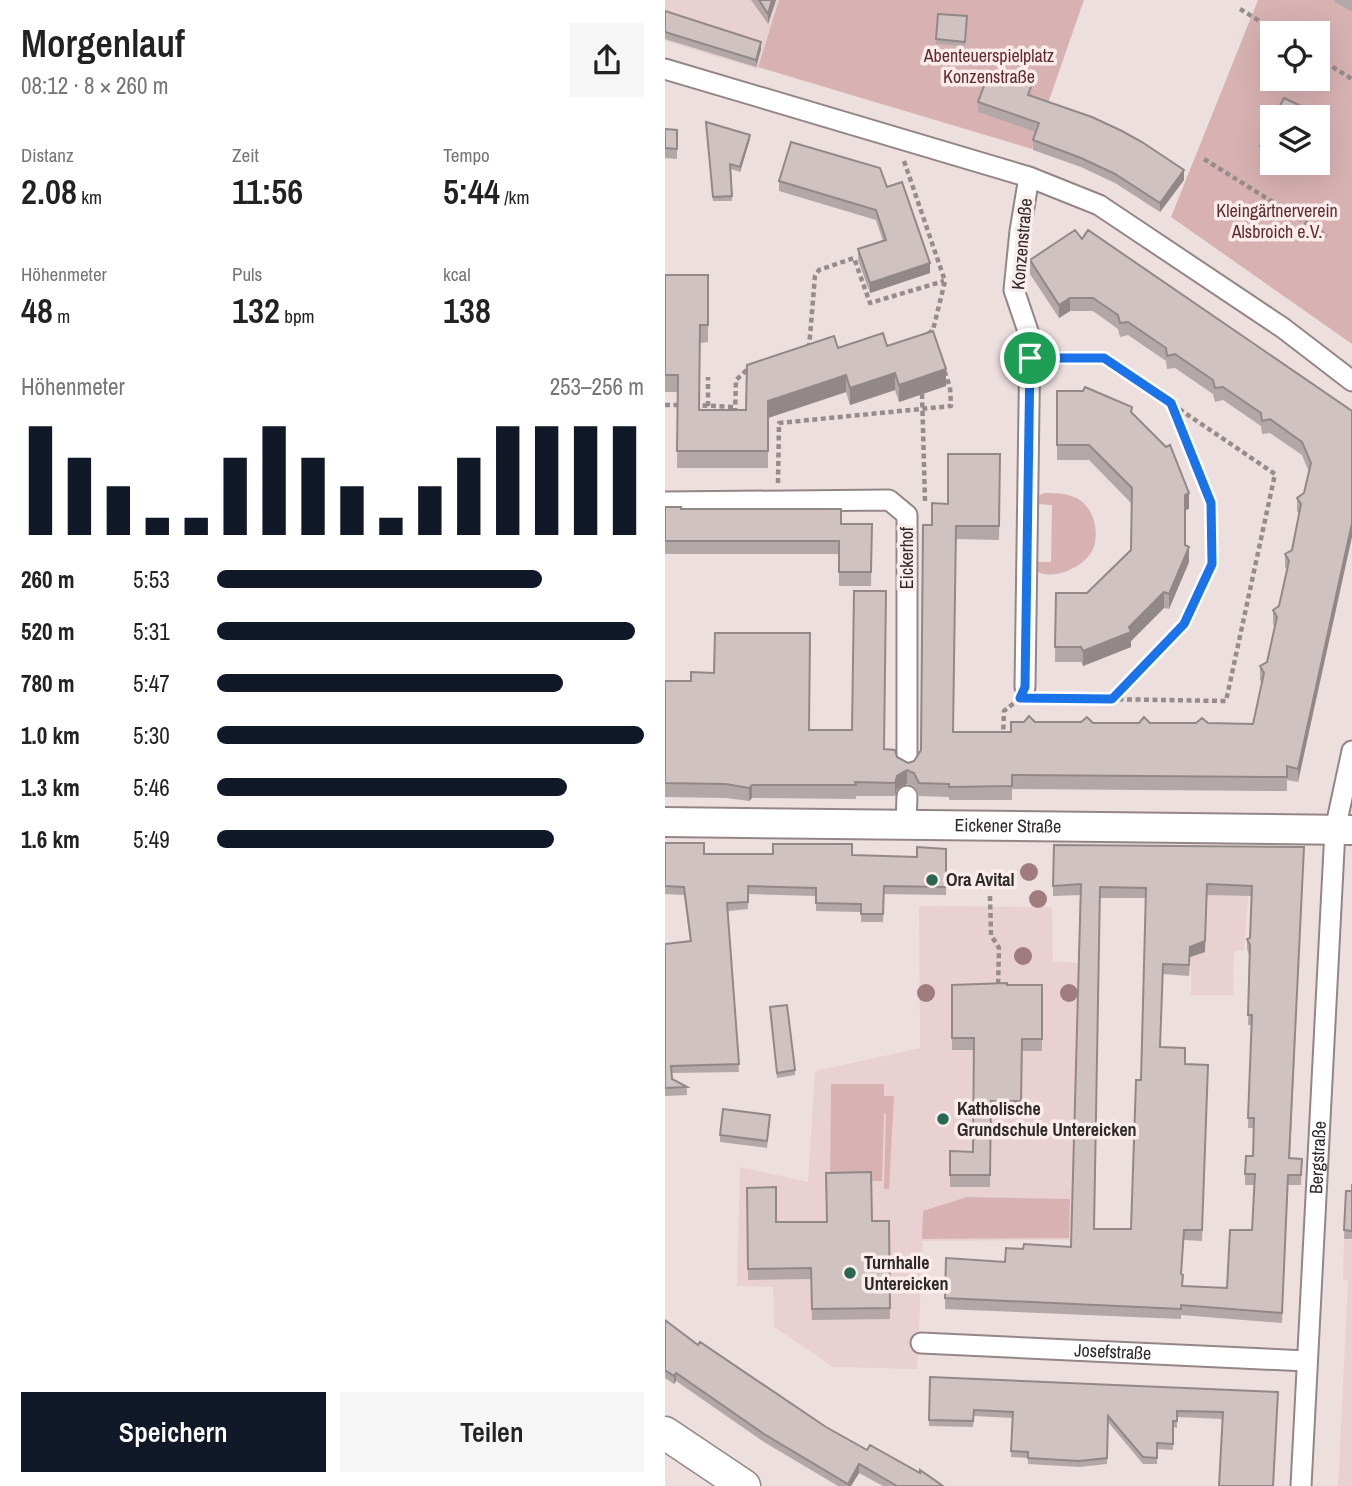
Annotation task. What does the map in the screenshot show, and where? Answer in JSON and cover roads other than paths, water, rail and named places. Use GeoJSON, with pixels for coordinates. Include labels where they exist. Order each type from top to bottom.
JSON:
{"type":"FeatureCollection","features":[{"type":"Feature","properties":{"kind":"main road"},"geometry":{"type":"LineString","coordinates":[[665,1433],[744,1486]]}},
{"type":"Feature","properties":{"kind":"street","name":"Konzenstraße"},"geometry":{"type":"LineString","coordinates":[[665,69],[1029,177],[1099,205],[1283,328],[1352,381]]}},
{"type":"Feature","properties":{"kind":"street","name":"Konzenstraße"},"geometry":{"type":"LineString","coordinates":[[1023,692],[1030,337],[1014,290],[1029,177]]}},
{"type":"Feature","properties":{"kind":"street","name":"Eickerhof"},"geometry":{"type":"LineString","coordinates":[[665,502],[888,500],[907,514],[907,764]]}},
{"type":"Feature","properties":{"kind":"street","name":"Bergstraße"},"geometry":{"type":"LineString","coordinates":[[1301,1486],[1307,1362],[1344,830],[1352,751]]}},
{"type":"Feature","properties":{"kind":"street"},"geometry":{"type":"LineString","coordinates":[[906,824],[907,796]]}},
{"type":"Feature","properties":{"kind":"street","name":"Eickener Straße"},"geometry":{"type":"LineString","coordinates":[[665,822],[1344,830]]}},
{"type":"Feature","properties":{"kind":"street","name":"Josefstraße"},"geometry":{"type":"LineString","coordinates":[[921,1343],[1307,1362]]}},
{"type":"Feature","properties":{"kind":"place","name":"Ora Avital"},"geometry":{"type":"Point","coordinates":[932,880]}},
{"type":"Feature","properties":{"kind":"place","name":"Katholische Grundschule Untereicken"},"geometry":{"type":"Point","coordinates":[943,1119]}},
{"type":"Feature","properties":{"kind":"place","name":"Turnhalle Untereicken"},"geometry":{"type":"Point","coordinates":[850,1273]}},
{"type":"Feature","properties":{"kind":"park label","name":"Abenteuerspielplatz Konzenstraße"},"geometry":{"type":"Point","coordinates":[989,66]}},
{"type":"Feature","properties":{"kind":"park label","name":"Kleingärtnerverein Alsbroich e.V."},"geometry":{"type":"Point","coordinates":[1277,221]}}]}
